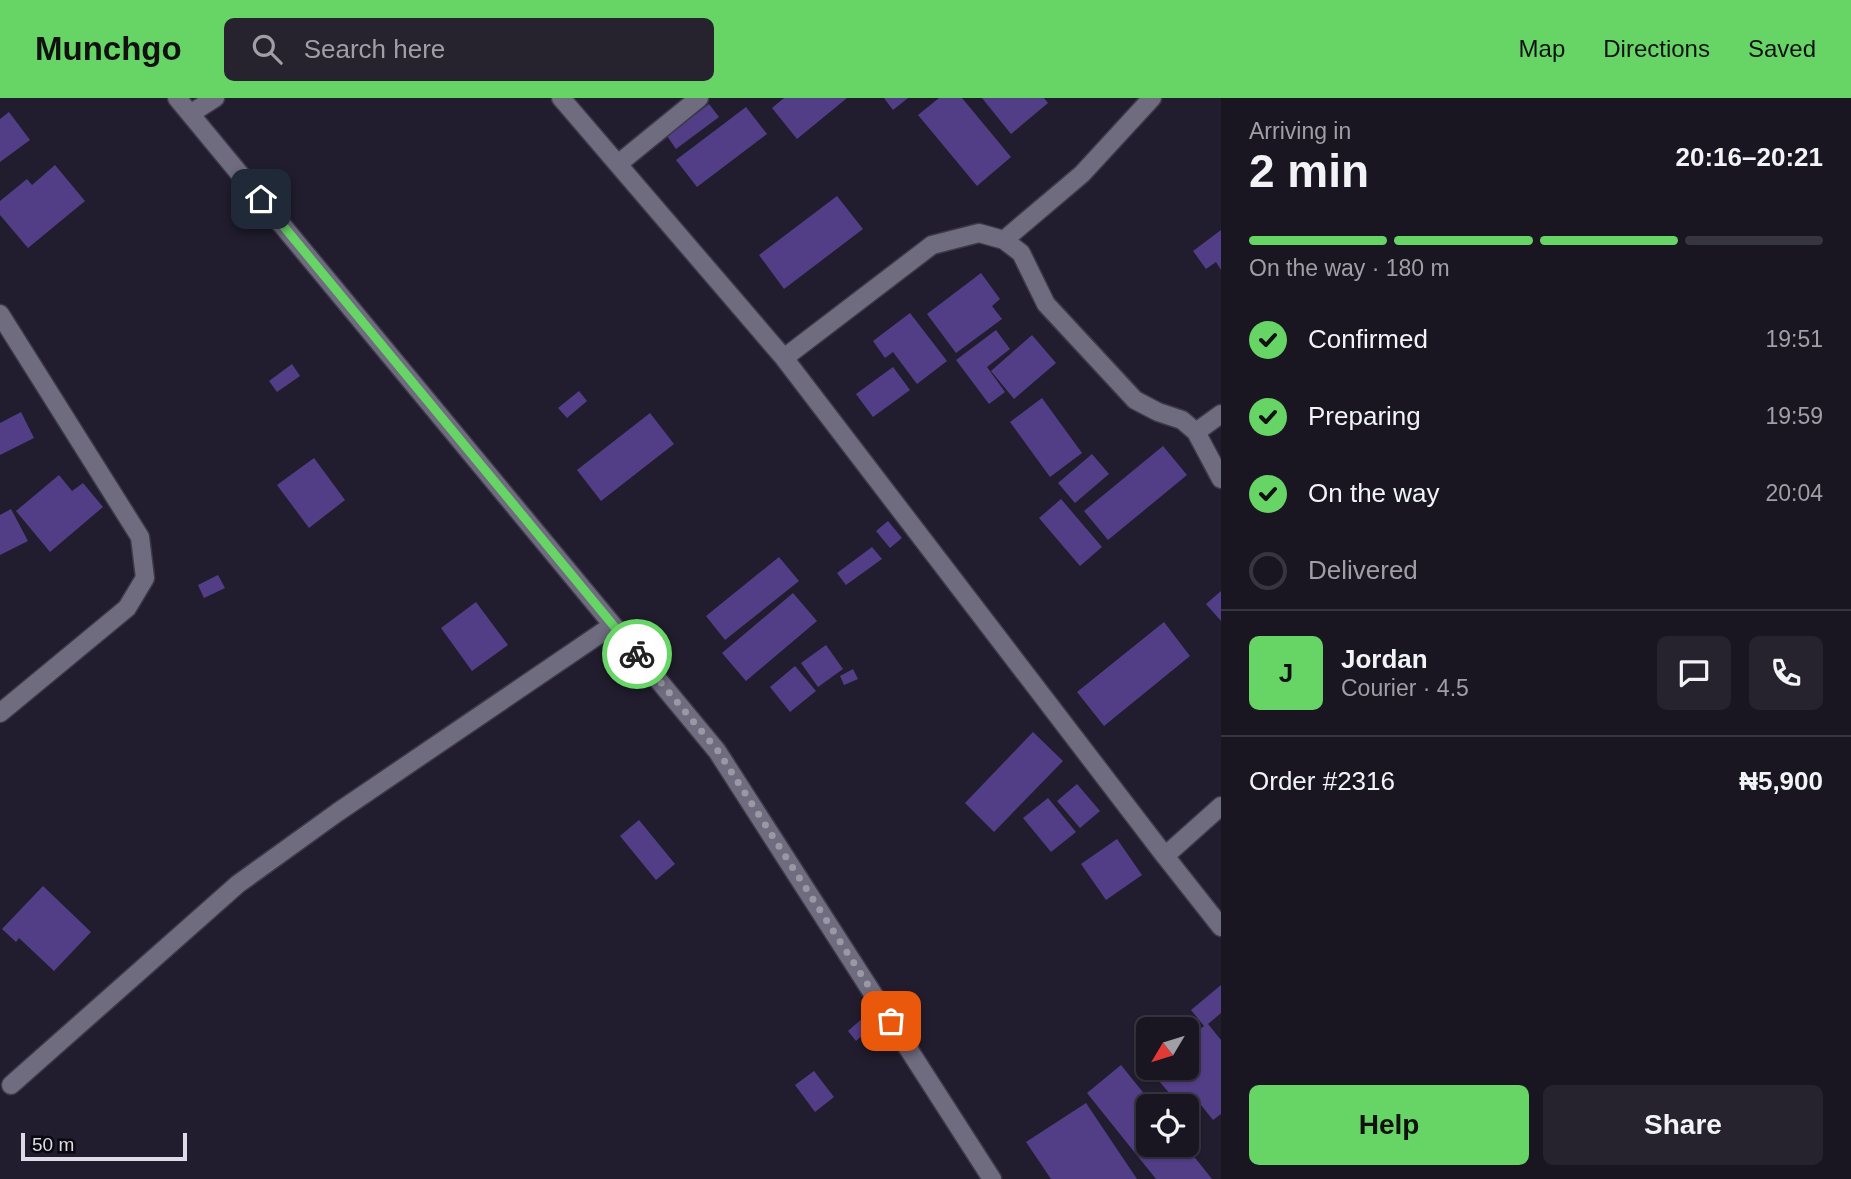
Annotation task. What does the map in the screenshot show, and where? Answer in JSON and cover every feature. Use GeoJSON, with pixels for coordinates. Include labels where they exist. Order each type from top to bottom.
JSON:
{"type":"FeatureCollection","features":[{"type":"Feature","properties":{"kind":"street"},"geometry":{"type":"LineString","coordinates":[[177,98],[718,751],[992,1179]]}},
{"type":"Feature","properties":{"kind":"street"},"geometry":{"type":"LineString","coordinates":[[190,114],[215,98]]}},
{"type":"Feature","properties":{"kind":"street"},"geometry":{"type":"LineString","coordinates":[[561,98],[785,358],[1221,927]]}},
{"type":"Feature","properties":{"kind":"street"},"geometry":{"type":"LineString","coordinates":[[618,164],[699,98]]}},
{"type":"Feature","properties":{"kind":"street"},"geometry":{"type":"LineString","coordinates":[[1004,240],[1082,174],[1152,98]]}},
{"type":"Feature","properties":{"kind":"street"},"geometry":{"type":"LineString","coordinates":[[785,358],[932,245],[979,233],[1004,240],[1021,253],[1046,303],[1135,400],[1182,420],[1196,432],[1221,479]]}},
{"type":"Feature","properties":{"kind":"street"},"geometry":{"type":"LineString","coordinates":[[0,314],[141,537],[145,578],[127,608],[0,713]]}},
{"type":"Feature","properties":{"kind":"street"},"geometry":{"type":"LineString","coordinates":[[1196,432],[1221,414]]}},
{"type":"Feature","properties":{"kind":"street"},"geometry":{"type":"LineString","coordinates":[[11,1085],[238,884],[338,812],[613,625]]}},
{"type":"Feature","properties":{"kind":"street"},"geometry":{"type":"LineString","coordinates":[[1165,856],[1221,806]]}},
{"type":"Feature","properties":{"kind":"building"},"geometry":{"type":"Polygon","coordinates":[[[784,98],[847,98],[797,139],[772,108],[784,98]]]}},
{"type":"Feature","properties":{"kind":"building"},"geometry":{"type":"Polygon","coordinates":[[[884,98],[908,98],[893,110],[884,98]]]}},
{"type":"Feature","properties":{"kind":"building"},"geometry":{"type":"Polygon","coordinates":[[[939,98],[962,98],[1011,157],[977,186],[918,115],[939,98]]]}},
{"type":"Feature","properties":{"kind":"building"},"geometry":{"type":"Polygon","coordinates":[[[982,98],[1044,98],[1048,103],[1011,134],[982,98]]]}},
{"type":"Feature","properties":{"kind":"building"},"geometry":{"type":"Polygon","coordinates":[[[709,104],[719,117],[676,149],[667,136],[709,104]]]}},
{"type":"Feature","properties":{"kind":"building"},"geometry":{"type":"Polygon","coordinates":[[[746,107],[767,134],[697,187],[676,160],[746,107]]]}},
{"type":"Feature","properties":{"kind":"building"},"geometry":{"type":"Polygon","coordinates":[[[9,112],[30,140],[0,162],[0,119],[9,112]]]}},
{"type":"Feature","properties":{"kind":"building"},"geometry":{"type":"Polygon","coordinates":[[[55,165],[85,201],[28,248],[0,215],[0,201],[27,179],[32,185],[55,165]]]}},
{"type":"Feature","properties":{"kind":"building"},"geometry":{"type":"Polygon","coordinates":[[[837,196],[863,229],[784,289],[759,255],[837,196]]]}},
{"type":"Feature","properties":{"kind":"building"},"geometry":{"type":"Polygon","coordinates":[[[1221,230],[1221,270],[1216,262],[1206,269],[1193,251],[1221,230]]]}},
{"type":"Feature","properties":{"kind":"building"},"geometry":{"type":"Polygon","coordinates":[[[981,273],[1000,299],[992,306],[1002,319],[956,353],[927,314],[981,273]]]}},
{"type":"Feature","properties":{"kind":"building"},"geometry":{"type":"Polygon","coordinates":[[[910,313],[947,361],[917,384],[893,352],[885,358],[873,341],[910,313]]]}},
{"type":"Feature","properties":{"kind":"building"},"geometry":{"type":"Polygon","coordinates":[[[996,330],[1010,349],[987,367],[1005,392],[989,404],[956,360],[996,330]]]}},
{"type":"Feature","properties":{"kind":"building"},"geometry":{"type":"Polygon","coordinates":[[[1032,335],[1056,363],[1014,399],[991,371],[1032,335]]]}},
{"type":"Feature","properties":{"kind":"building"},"geometry":{"type":"Polygon","coordinates":[[[292,364],[300,376],[277,392],[269,381],[292,364]]]}},
{"type":"Feature","properties":{"kind":"building"},"geometry":{"type":"Polygon","coordinates":[[[893,367],[910,390],[873,417],[856,394],[893,367]]]}},
{"type":"Feature","properties":{"kind":"building"},"geometry":{"type":"Polygon","coordinates":[[[579,391],[587,401],[567,418],[558,408],[579,391]]]}},
{"type":"Feature","properties":{"kind":"building"},"geometry":{"type":"Polygon","coordinates":[[[1042,398],[1082,453],[1050,477],[1010,422],[1042,398]]]}},
{"type":"Feature","properties":{"kind":"building"},"geometry":{"type":"Polygon","coordinates":[[[21,412],[34,438],[0,455],[0,423],[21,412]]]}},
{"type":"Feature","properties":{"kind":"building"},"geometry":{"type":"Polygon","coordinates":[[[650,413],[674,444],[601,501],[577,470],[650,413]]]}},
{"type":"Feature","properties":{"kind":"building"},"geometry":{"type":"Polygon","coordinates":[[[1163,446],[1187,475],[1108,540],[1084,511],[1163,446]]]}},
{"type":"Feature","properties":{"kind":"building"},"geometry":{"type":"Polygon","coordinates":[[[1092,454],[1109,474],[1075,503],[1058,483],[1092,454]]]}},
{"type":"Feature","properties":{"kind":"building"},"geometry":{"type":"Polygon","coordinates":[[[314,458],[345,500],[309,528],[277,485],[314,458]]]}},
{"type":"Feature","properties":{"kind":"building"},"geometry":{"type":"Polygon","coordinates":[[[59,475],[72,491],[83,483],[103,507],[50,552],[16,511],[59,475]]]}},
{"type":"Feature","properties":{"kind":"building"},"geometry":{"type":"Polygon","coordinates":[[[1061,499],[1102,547],[1080,566],[1039,518],[1061,499]]]}},
{"type":"Feature","properties":{"kind":"building"},"geometry":{"type":"Polygon","coordinates":[[[11,509],[28,541],[0,555],[0,515],[11,509]]]}},
{"type":"Feature","properties":{"kind":"building"},"geometry":{"type":"Polygon","coordinates":[[[888,521],[902,538],[890,548],[876,531],[888,521]]]}},
{"type":"Feature","properties":{"kind":"building"},"geometry":{"type":"Polygon","coordinates":[[[872,547],[882,559],[846,585],[837,573],[872,547]]]}},
{"type":"Feature","properties":{"kind":"building"},"geometry":{"type":"Polygon","coordinates":[[[779,557],[799,581],[725,640],[706,616],[779,557]]]}},
{"type":"Feature","properties":{"kind":"building"},"geometry":{"type":"Polygon","coordinates":[[[218,575],[225,588],[204,598],[198,585],[218,575]]]}},
{"type":"Feature","properties":{"kind":"building"},"geometry":{"type":"Polygon","coordinates":[[[1221,591],[1221,621],[1206,604],[1221,591]]]}},
{"type":"Feature","properties":{"kind":"building"},"geometry":{"type":"Polygon","coordinates":[[[793,593],[817,621],[746,681],[722,653],[793,593]]]}},
{"type":"Feature","properties":{"kind":"building"},"geometry":{"type":"Polygon","coordinates":[[[476,602],[508,645],[472,671],[441,628],[476,602]]]}},
{"type":"Feature","properties":{"kind":"building"},"geometry":{"type":"Polygon","coordinates":[[[1164,622],[1190,656],[1104,726],[1077,692],[1164,622]]]}},
{"type":"Feature","properties":{"kind":"building"},"geometry":{"type":"Polygon","coordinates":[[[826,645],[843,669],[818,687],[801,663],[826,645]]]}},
{"type":"Feature","properties":{"kind":"building"},"geometry":{"type":"Polygon","coordinates":[[[795,666],[816,691],[790,712],[770,687],[795,666]]]}},
{"type":"Feature","properties":{"kind":"building"},"geometry":{"type":"Polygon","coordinates":[[[853,669],[858,679],[844,685],[840,676],[853,669]]]}},
{"type":"Feature","properties":{"kind":"building"},"geometry":{"type":"Polygon","coordinates":[[[1033,732],[1063,761],[994,832],[965,803],[1033,732]]]}},
{"type":"Feature","properties":{"kind":"building"},"geometry":{"type":"Polygon","coordinates":[[[1077,784],[1100,811],[1080,828],[1057,801],[1077,784]]]}},
{"type":"Feature","properties":{"kind":"building"},"geometry":{"type":"Polygon","coordinates":[[[1048,798],[1076,832],[1051,852],[1023,818],[1048,798]]]}},
{"type":"Feature","properties":{"kind":"building"},"geometry":{"type":"Polygon","coordinates":[[[639,820],[675,864],[656,880],[620,836],[639,820]]]}},
{"type":"Feature","properties":{"kind":"building"},"geometry":{"type":"Polygon","coordinates":[[[1117,839],[1142,875],[1106,900],[1081,864],[1117,839]]]}},
{"type":"Feature","properties":{"kind":"building"},"geometry":{"type":"Polygon","coordinates":[[[43,886],[91,932],[54,971],[19,938],[16,942],[2,929],[43,886]]]}},
{"type":"Feature","properties":{"kind":"building"},"geometry":{"type":"Polygon","coordinates":[[[1221,985],[1221,1013],[1208,1024],[1221,1040],[1221,1114],[1213,1120],[1201,1105],[1199,1107],[1199,1094],[1170,1094],[1158,1080],[1199,1080],[1199,1030],[1204,1026],[1191,1010],[1221,985]]]}},
{"type":"Feature","properties":{"kind":"building"},"geometry":{"type":"Polygon","coordinates":[[[865,1016],[873,1026],[856,1041],[848,1031],[865,1016]]]}},
{"type":"Feature","properties":{"kind":"building"},"geometry":{"type":"Polygon","coordinates":[[[1121,1065],[1144,1094],[1136,1094],[1136,1154],[1087,1093],[1121,1065]]]}},
{"type":"Feature","properties":{"kind":"building"},"geometry":{"type":"Polygon","coordinates":[[[814,1071],[834,1097],[815,1112],[795,1085],[814,1071]]]}},
{"type":"Feature","properties":{"kind":"building"},"geometry":{"type":"Polygon","coordinates":[[[1086,1103],[1137,1179],[1051,1179],[1026,1142],[1086,1103]]]}},
{"type":"Feature","properties":{"kind":"building"},"geometry":{"type":"Polygon","coordinates":[[[1138,1157],[1194,1157],[1212,1179],[1156,1179],[1138,1157]]]}},
{"type":"Feature","properties":{"kind":"way so far"},"geometry":{"type":"LineString","coordinates":[[637,654],[718,751],[891,1021]]}},
{"type":"Feature","properties":{"kind":"route"},"geometry":{"type":"LineString","coordinates":[[261,199],[637,654]]}}]}
